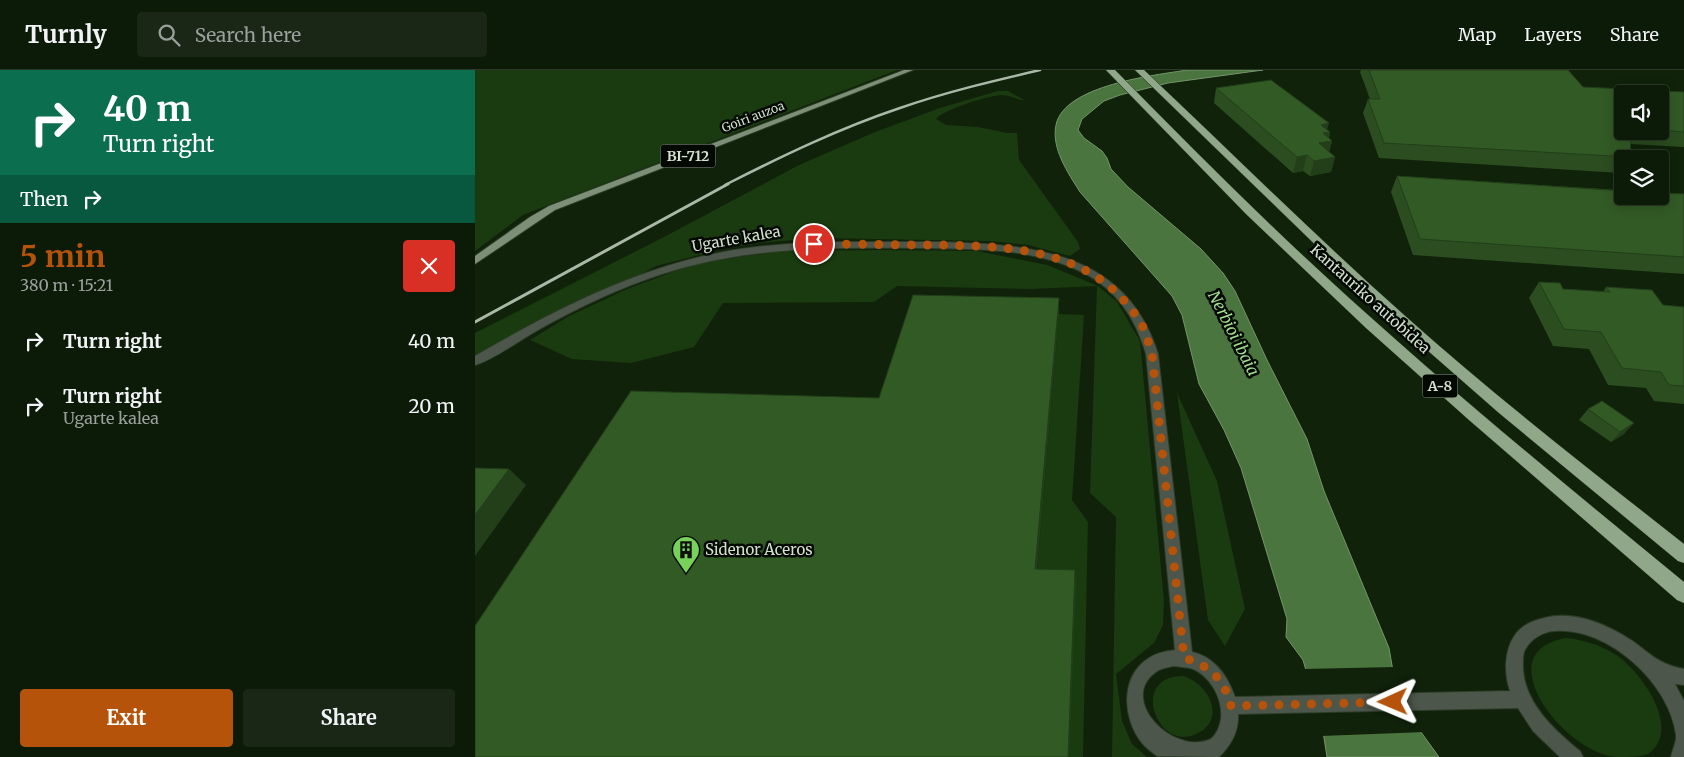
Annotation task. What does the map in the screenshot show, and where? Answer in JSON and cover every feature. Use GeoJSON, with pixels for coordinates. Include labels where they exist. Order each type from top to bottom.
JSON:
{"type":"FeatureCollection","features":[{"type":"Feature","properties":{"kind":"highway","name":"Kantauriko autobidea"},"geometry":{"type":"LineString","coordinates":[[1139,70],[1296,222],[1399,318],[1521,422],[1684,555]]}},
{"type":"Feature","properties":{"kind":"highway","name":"Kantauriko autobidea"},"geometry":{"type":"LineString","coordinates":[[1112,72],[1271,232],[1385,338],[1541,474],[1684,594]]}},
{"type":"Feature","properties":{"kind":"main road","name":"Goiri auzoa"},"geometry":{"type":"LineString","coordinates":[[475,261],[533,219],[552,208],[910,70]]}},
{"type":"Feature","properties":{"kind":"street","name":"Ugarte kalea"},"geometry":{"type":"LineString","coordinates":[[475,361],[550,318],[599,293],[703,259],[751,250],[814,244],[988,247],[1025,250],[1071,264],[1108,284],[1134,312],[1142,325],[1152,354],[1184,658]]}},
{"type":"Feature","properties":{"kind":"street"},"geometry":{"type":"LineString","coordinates":[[1574,757],[1552,739],[1535,720],[1522,699],[1514,671],[1513,663],[1516,648],[1524,636],[1535,628],[1550,624],[1567,623],[1587,627],[1629,648],[1664,683],[1683,721],[1684,732]]}},
{"type":"Feature","properties":{"kind":"street"},"geometry":{"type":"LineString","coordinates":[[1182,757],[1162,751],[1152,743],[1139,724],[1134,700],[1136,690],[1146,671],[1163,660],[1184,658],[1195,661],[1215,674],[1228,694],[1231,706],[1231,720],[1227,732],[1220,743],[1210,751],[1192,757]]}},
{"type":"Feature","properties":{"kind":"street"},"geometry":{"type":"LineString","coordinates":[[1648,665],[1673,675],[1684,677]]}},
{"type":"Feature","properties":{"kind":"street"},"geometry":{"type":"LineString","coordinates":[[1231,706],[1522,699]]}},
{"type":"Feature","properties":{"kind":"shaded area"},"geometry":{"type":"Polygon","coordinates":[[[475,70],[897,70],[523,215],[475,251],[475,70]]]}},
{"type":"Feature","properties":{"kind":"shaded area"},"geometry":{"type":"Polygon","coordinates":[[[998,91],[1008,91],[1024,100],[1002,95],[987,97],[956,107],[936,119],[946,125],[978,127],[1007,133],[1017,133],[1019,160],[1078,242],[1080,249],[1070,256],[1028,245],[990,241],[816,238],[727,248],[656,266],[475,364],[475,333],[664,237],[799,165],[875,132],[940,108],[998,91]]]}},
{"type":"Feature","properties":{"kind":"shaded area"},"geometry":{"type":"Polygon","coordinates":[[[783,251],[977,251],[1047,265],[1098,286],[1117,302],[1140,341],[1164,601],[1163,625],[1154,643],[1116,674],[1122,721],[1132,744],[1147,757],[1112,757],[1116,517],[1090,493],[1097,286],[1032,289],[897,286],[874,302],[723,303],[694,347],[631,363],[572,359],[530,340],[569,316],[627,289],[697,263],[783,251]]]}},
{"type":"Feature","properties":{"kind":"shaded area"},"geometry":{"type":"Polygon","coordinates":[[[1059,314],[1084,315],[1072,500],[1088,522],[1083,757],[1069,757],[1036,583],[1059,314]]]}},
{"type":"Feature","properties":{"kind":"shaded area"},"geometry":{"type":"Polygon","coordinates":[[[1177,393],[1217,481],[1245,609],[1225,646],[1208,620],[1177,393]]]}},
{"type":"Feature","properties":{"kind":"shaded area"},"geometry":{"type":"Polygon","coordinates":[[[1566,638],[1590,643],[1613,653],[1635,672],[1645,685],[1660,715],[1661,730],[1658,743],[1648,754],[1618,757],[1598,752],[1577,740],[1558,723],[1542,702],[1533,682],[1532,662],[1543,647],[1566,638]]]}},
{"type":"Feature","properties":{"kind":"shaded area"},"geometry":{"type":"Polygon","coordinates":[[[1183,676],[1200,686],[1211,702],[1213,710],[1207,727],[1198,733],[1184,737],[1171,733],[1161,725],[1155,713],[1153,700],[1157,688],[1166,679],[1183,676]]]}},
{"type":"Feature","properties":{"kind":"water","name":"Nerbioi ibaia"},"geometry":{"type":"Polygon","coordinates":[[[1188,70],[1263,70],[1168,83],[1120,95],[1104,101],[1082,119],[1078,130],[1084,138],[1102,151],[1111,169],[1128,187],[1201,249],[1223,273],[1235,291],[1307,439],[1324,491],[1389,648],[1394,677],[1418,728],[1439,757],[1327,757],[1322,725],[1303,660],[1286,637],[1287,619],[1241,468],[1224,430],[1199,384],[1182,315],[1172,296],[1080,192],[1058,151],[1055,134],[1056,125],[1063,111],[1075,100],[1113,84],[1188,70]]]}},
{"type":"Feature","properties":{"kind":"pier"},"geometry":{"type":"Polygon","coordinates":[[[1395,667],[1397,676],[1425,732],[1321,736],[1303,669],[1395,667]]]}},
{"type":"Feature","properties":{"kind":"building"},"geometry":{"type":"Polygon","coordinates":[[[1369,70],[1568,70],[1583,87],[1614,89],[1614,140],[1631,140],[1630,150],[1614,150],[1614,156],[1384,143],[1368,99],[1380,99],[1369,70]]]}},
{"type":"Feature","properties":{"kind":"building"},"geometry":{"type":"Polygon","coordinates":[[[1271,80],[1329,123],[1321,125],[1330,132],[1323,133],[1332,141],[1319,143],[1335,157],[1314,161],[1307,155],[1297,157],[1216,88],[1271,80]]]}},
{"type":"Feature","properties":{"kind":"building"},"geometry":{"type":"Polygon","coordinates":[[[1669,91],[1684,92],[1684,132],[1669,131],[1669,91]]]}},
{"type":"Feature","properties":{"kind":"building"},"geometry":{"type":"Polygon","coordinates":[[[1397,176],[1614,190],[1614,205],[1669,205],[1669,193],[1684,194],[1684,257],[1420,239],[1397,176]]]}},
{"type":"Feature","properties":{"kind":"building"},"geometry":{"type":"Polygon","coordinates":[[[1539,282],[1560,283],[1563,289],[1610,292],[1606,287],[1652,290],[1663,305],[1684,307],[1684,386],[1669,385],[1661,372],[1622,368],[1601,332],[1564,329],[1539,282]]]}},
{"type":"Feature","properties":{"kind":"building"},"geometry":{"type":"Polygon","coordinates":[[[913,295],[1059,298],[1035,569],[1075,570],[1068,757],[475,757],[475,626],[631,391],[879,398],[913,295]]]}},
{"type":"Feature","properties":{"kind":"building"},"geometry":{"type":"Polygon","coordinates":[[[1602,401],[1634,423],[1620,432],[1588,409],[1602,401]]]}},
{"type":"Feature","properties":{"kind":"building"},"geometry":{"type":"Polygon","coordinates":[[[475,468],[509,469],[475,515],[475,468]]]}},
{"type":"Feature","properties":{"kind":"railway"},"geometry":{"type":"LineString","coordinates":[[725,185],[855,124],[917,102],[1040,70]]}},
{"type":"Feature","properties":{"kind":"railway"},"geometry":{"type":"LineString","coordinates":[[475,322],[728,184]]}},
{"type":"Feature","properties":{"kind":"place","name":"Sidenor Aceros"},"geometry":{"type":"Point","coordinates":[686,574]}},
{"type":"Feature","properties":{"kind":"route"},"geometry":{"type":"LineString","coordinates":[[814,244],[945,245],[1025,250],[1071,264],[1108,284],[1134,312],[1142,325],[1152,354],[1184,658],[1205,666],[1215,674],[1228,694],[1231,706],[1393,702]]}}]}
